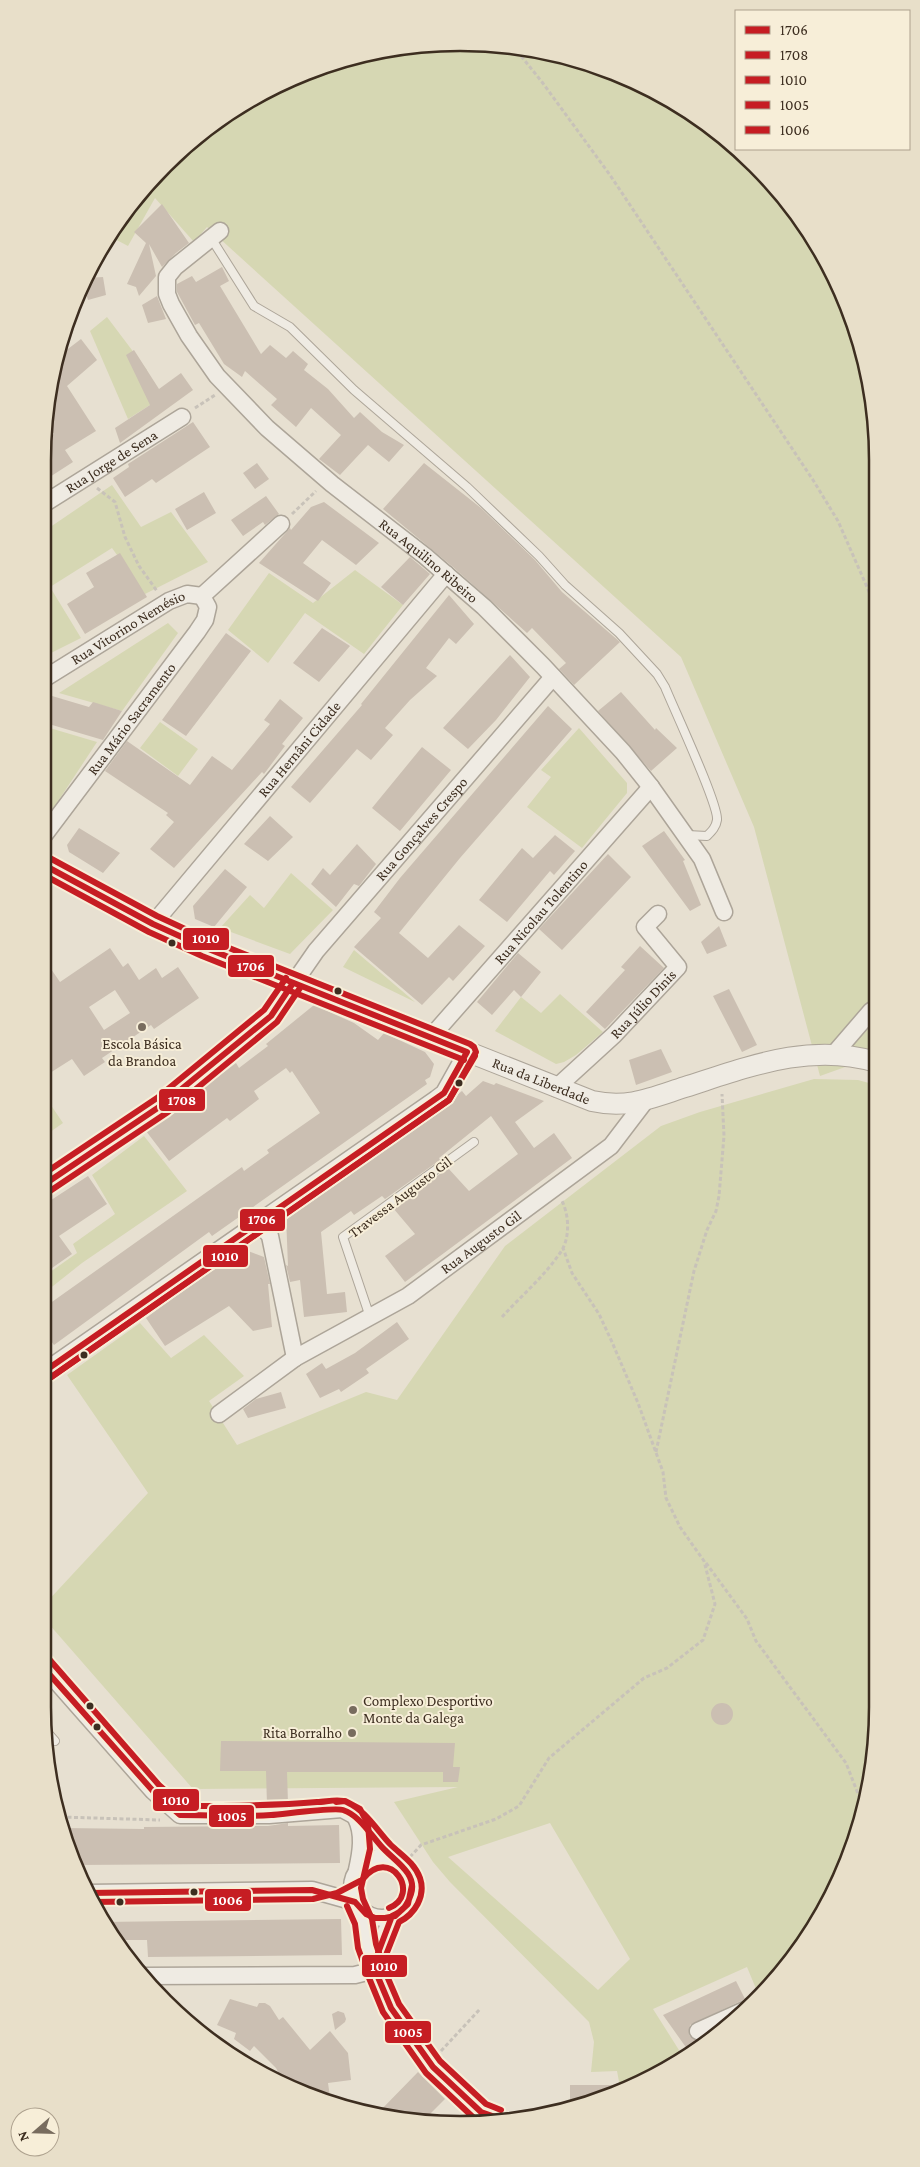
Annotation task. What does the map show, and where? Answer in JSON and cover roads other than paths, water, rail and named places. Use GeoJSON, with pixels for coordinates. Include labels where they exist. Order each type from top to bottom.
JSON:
{"type":"FeatureCollection","features":[{"type":"Feature","properties":{"kind":"street","name":"Rua Aquilino Ribeiro"},"geometry":{"type":"LineString","coordinates":[[216,235],[171,272],[167,277],[167,294],[189,336],[217,376],[267,428],[327,480],[446,574],[484,607],[553,677],[623,752],[651,786],[702,859],[724,912]]}},
{"type":"Feature","properties":{"kind":"street","name":"Rua Jorge de Sena"},"geometry":{"type":"LineString","coordinates":[[51,499],[182,417]]}},
{"type":"Feature","properties":{"kind":"street","name":"Rua Vitorino Nemésio"},"geometry":{"type":"LineString","coordinates":[[51,674],[166,603],[187,594],[202,596],[281,524]]}},
{"type":"Feature","properties":{"kind":"street","name":"Rua Hernâni Cidade"},"geometry":{"type":"LineString","coordinates":[[152,924],[446,574]]}},
{"type":"Feature","properties":{"kind":"street","name":"Rua Mário Sacramento"},"geometry":{"type":"LineString","coordinates":[[51,826],[197,632],[204,620],[208,607],[202,596]]}},
{"type":"Feature","properties":{"kind":"street","name":"Rua Gonçalves Crespo"},"geometry":{"type":"LineString","coordinates":[[51,1180],[162,1105],[271,1016],[316,951],[553,677]]}},
{"type":"Feature","properties":{"kind":"street","name":"Rua Nicolau Tolentino"},"geometry":{"type":"LineString","coordinates":[[430,1038],[651,786]]}},
{"type":"Feature","properties":{"kind":"street","name":"Rua da Liberdade"},"geometry":{"type":"LineString","coordinates":[[51,869],[152,924],[430,1038],[592,1101],[610,1105],[646,1100],[798,1055],[834,1054],[869,1061]]}},
{"type":"Feature","properties":{"kind":"street","name":"Rua Júlio Dinis"},"geometry":{"type":"LineString","coordinates":[[556,1088],[614,1035],[678,967],[645,927],[658,914]]}},
{"type":"Feature","properties":{"kind":"street"},"geometry":{"type":"LineString","coordinates":[[834,1054],[869,1016]]}},
{"type":"Feature","properties":{"kind":"street"},"geometry":{"type":"LineString","coordinates":[[51,1367],[444,1093],[467,1052]]}},
{"type":"Feature","properties":{"kind":"street","name":"Rua Augusto Gil"},"geometry":{"type":"LineString","coordinates":[[219,1414],[295,1358],[408,1296],[611,1146],[646,1100]]}},
{"type":"Feature","properties":{"kind":"street"},"geometry":{"type":"LineString","coordinates":[[259,1222],[270,1236],[295,1358]]}},
{"type":"Feature","properties":{"kind":"street"},"geometry":{"type":"LineString","coordinates":[[51,1678],[153,1791],[180,1814],[269,1815],[342,1810],[355,1816],[398,1862],[412,1880],[411,1897],[402,1911],[392,1916],[375,1918],[366,1914],[357,1904],[312,1890]]}},
{"type":"Feature","properties":{"kind":"street"},"geometry":{"type":"LineString","coordinates":[[355,1816],[360,1826],[361,1848],[352,1888],[364,1922],[367,1946],[390,2008],[430,2062],[478,2115]]}},
{"type":"Feature","properties":{"kind":"street"},"geometry":{"type":"LineString","coordinates":[[96,1893],[312,1890],[334,1885],[357,1871],[365,1862],[374,1858],[384,1857],[398,1862]]}},
{"type":"Feature","properties":{"kind":"street"},"geometry":{"type":"LineString","coordinates":[[375,1970],[378,1953],[392,1916]]}},
{"type":"Feature","properties":{"kind":"street"},"geometry":{"type":"LineString","coordinates":[[152,1976],[355,1976],[375,1970]]}},
{"type":"Feature","properties":{"kind":"street"},"geometry":{"type":"LineString","coordinates":[[698,2031],[723,2020]]}},
{"type":"Feature","properties":{"kind":"lane"},"geometry":{"type":"LineString","coordinates":[[216,235],[254,306],[290,327],[354,390],[467,486],[565,585],[619,633],[657,674],[665,686],[706,784],[717,818],[714,830],[707,836],[686,835]]}},
{"type":"Feature","properties":{"kind":"lane","name":"Travessa Augusto Gil"},"geometry":{"type":"LineString","coordinates":[[370,1317],[343,1237],[474,1142]]}},
{"type":"Feature","properties":{"kind":"place","name":"Escola Básica da Brandoa"},"geometry":{"type":"Point","coordinates":[142,1027]}},
{"type":"Feature","properties":{"kind":"place","name":"Complexo Desportivo Monte da Galega"},"geometry":{"type":"Point","coordinates":[353,1710]}},
{"type":"Feature","properties":{"kind":"place","name":"Rita Borralho"},"geometry":{"type":"Point","coordinates":[352,1733]}}]}
